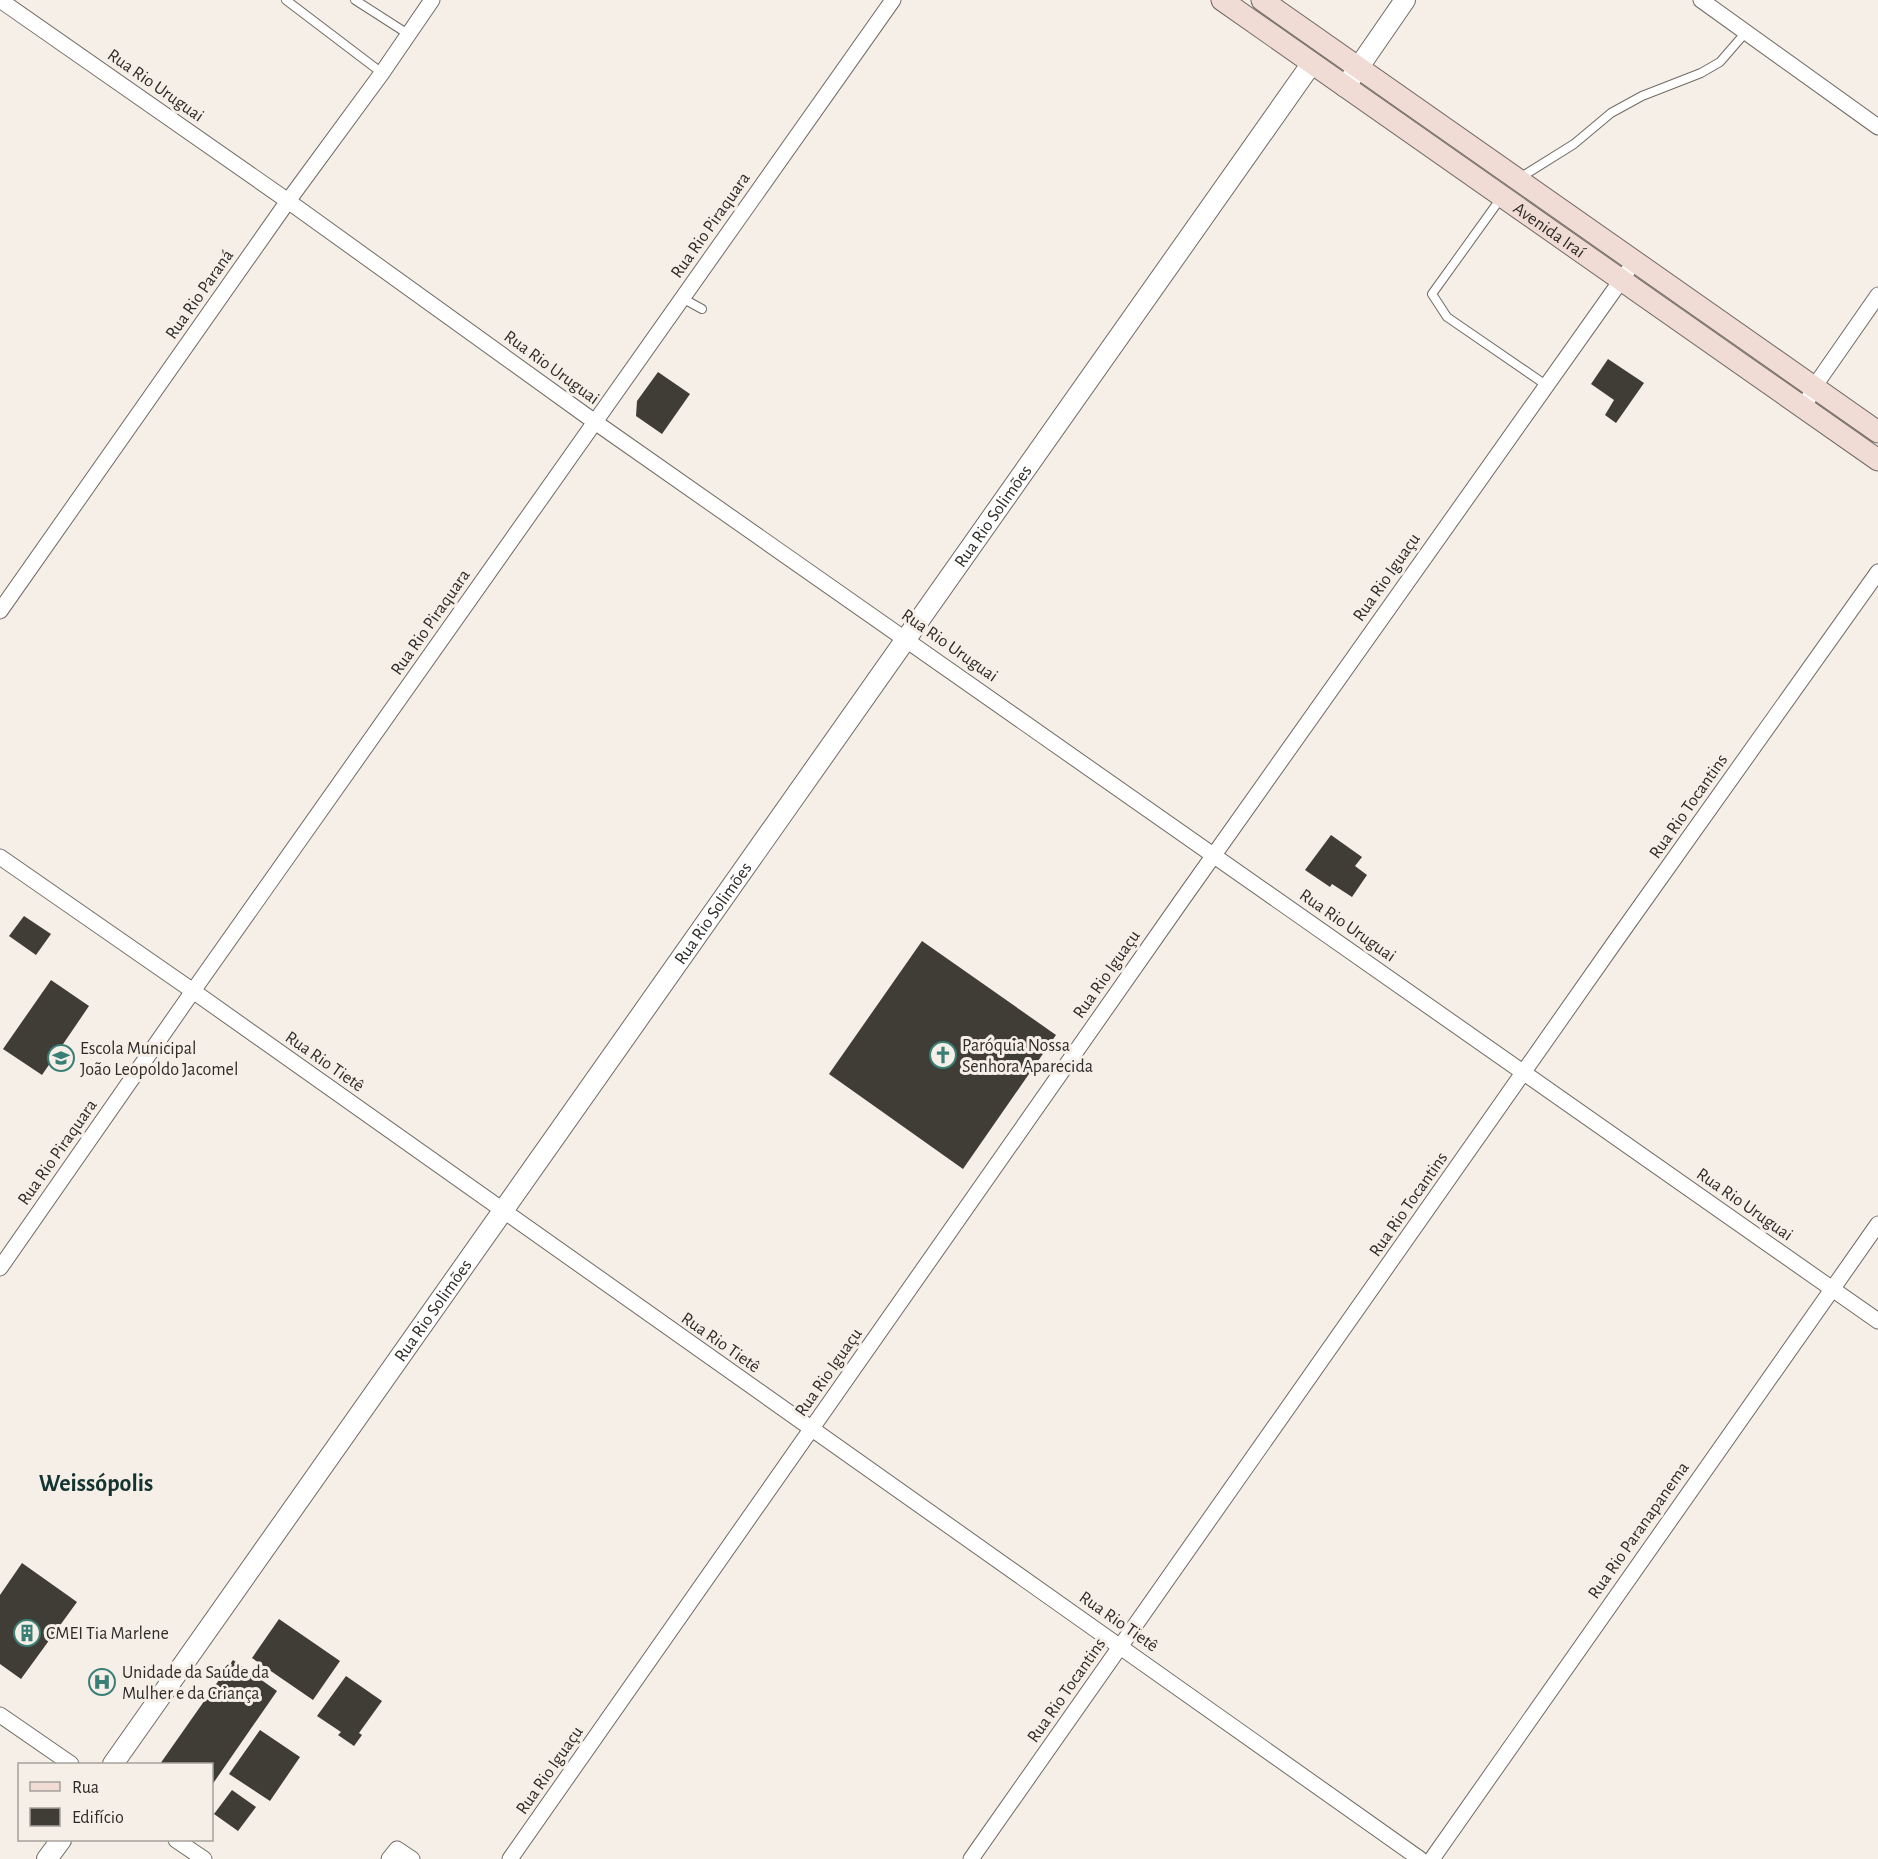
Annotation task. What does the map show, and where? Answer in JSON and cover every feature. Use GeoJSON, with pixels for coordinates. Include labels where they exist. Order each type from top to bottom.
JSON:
{"type":"FeatureCollection","features":[{"type":"Feature","properties":{"kind":"main road","name":"Avenida Iraí"},"geometry":{"type":"LineString","coordinates":[[1222,0],[1878,460]]}},
{"type":"Feature","properties":{"kind":"main road","name":"Avenida Iraí"},"geometry":{"type":"LineString","coordinates":[[1262,0],[1878,432]]}},
{"type":"Feature","properties":{"kind":"main road"},"geometry":{"type":"LineString","coordinates":[[1571,245],[1584,237],[1589,229]]}},
{"type":"Feature","properties":{"kind":"street","name":"Rua Rio Uruguai"},"geometry":{"type":"LineString","coordinates":[[0,0],[288,201],[595,422],[1215,854],[1878,1321]]}},
{"type":"Feature","properties":{"kind":"street","name":"Rua Rio Paraná"},"geometry":{"type":"LineString","coordinates":[[0,611],[432,0]]}},
{"type":"Feature","properties":{"kind":"street","name":"Rua Rio Piraquara"},"geometry":{"type":"LineString","coordinates":[[0,1268],[893,0]]}},
{"type":"Feature","properties":{"kind":"street"},"geometry":{"type":"LineString","coordinates":[[1345,87],[1405,0]]}},
{"type":"Feature","properties":{"kind":"street"},"geometry":{"type":"LineString","coordinates":[[1701,0],[1878,127]]}},
{"type":"Feature","properties":{"kind":"street","name":"Rua Rio Solimões"},"geometry":{"type":"LineString","coordinates":[[114,1763],[1312,63]]}},
{"type":"Feature","properties":{"kind":"street","name":"Rua Rio Iguaçu"},"geometry":{"type":"LineString","coordinates":[[510,1859],[1634,261]]}},
{"type":"Feature","properties":{"kind":"street"},"geometry":{"type":"LineString","coordinates":[[1804,408],[1814,387],[1878,295]]}},
{"type":"Feature","properties":{"kind":"street","name":"Rua Rio Tocantins"},"geometry":{"type":"LineString","coordinates":[[971,1859],[1878,572]]}},
{"type":"Feature","properties":{"kind":"street","name":"Rua Rio Tietê"},"geometry":{"type":"LineString","coordinates":[[0,857],[1420,1859]]}},
{"type":"Feature","properties":{"kind":"street","name":"Rua Rio Paranapanema"},"geometry":{"type":"LineString","coordinates":[[1432,1859],[1878,1224]]}},
{"type":"Feature","properties":{"kind":"street"},"geometry":{"type":"LineString","coordinates":[[0,1715],[69,1763]]}},
{"type":"Feature","properties":{"kind":"street"},"geometry":{"type":"LineString","coordinates":[[47,1859],[60,1841]]}},
{"type":"Feature","properties":{"kind":"street"},"geometry":{"type":"LineString","coordinates":[[179,1841],[204,1859]]}},
{"type":"Feature","properties":{"kind":"street"},"geometry":{"type":"LineString","coordinates":[[389,1859],[397,1849],[412,1859]]}},
{"type":"Feature","properties":{"kind":"lane"},"geometry":{"type":"LineString","coordinates":[[286,0],[382,73]]}},
{"type":"Feature","properties":{"kind":"lane"},"geometry":{"type":"LineString","coordinates":[[355,0],[408,34]]}},
{"type":"Feature","properties":{"kind":"lane"},"geometry":{"type":"LineString","coordinates":[[1517,179],[1574,144],[1611,113],[1642,96],[1701,74],[1720,62],[1746,32]]}},
{"type":"Feature","properties":{"kind":"lane"},"geometry":{"type":"LineString","coordinates":[[1502,197],[1432,294],[1447,317],[1546,385]]}},
{"type":"Feature","properties":{"kind":"lane"},"geometry":{"type":"LineString","coordinates":[[682,298],[702,309]]}},
{"type":"Feature","properties":{"kind":"building"},"geometry":{"type":"Polygon","coordinates":[[[1608,359],[1644,383],[1616,423],[1605,415],[1614,400],[1591,384],[1608,359]]]}},
{"type":"Feature","properties":{"kind":"building"},"geometry":{"type":"Polygon","coordinates":[[[658,372],[690,394],[662,434],[636,416],[637,401],[658,372]]]}},
{"type":"Feature","properties":{"kind":"building"},"geometry":{"type":"Polygon","coordinates":[[[1331,835],[1362,857],[1355,866],[1367,875],[1352,897],[1332,884],[1330,887],[1305,870],[1331,835]]]}},
{"type":"Feature","properties":{"kind":"building"},"geometry":{"type":"Polygon","coordinates":[[[24,916],[51,934],[36,955],[9,936],[24,916]]]}},
{"type":"Feature","properties":{"kind":"building","name":"Paróquia Nossa Senhora Aparecida"},"geometry":{"type":"Polygon","coordinates":[[[922,941],[1056,1035],[963,1169],[829,1074],[922,941]]]}},
{"type":"Feature","properties":{"kind":"building"},"geometry":{"type":"Polygon","coordinates":[[[51,980],[89,1006],[42,1075],[3,1049],[51,980]]]}},
{"type":"Feature","properties":{"kind":"building","name":"CMEI Tia Marlene"},"geometry":{"type":"Polygon","coordinates":[[[22,1563],[77,1602],[21,1679],[0,1664],[0,1595],[22,1563]]]}},
{"type":"Feature","properties":{"kind":"building"},"geometry":{"type":"Polygon","coordinates":[[[279,1619],[340,1661],[313,1700],[252,1658],[279,1619]]]}},
{"type":"Feature","properties":{"kind":"building"},"geometry":{"type":"Polygon","coordinates":[[[233,1660],[277,1691],[213,1784],[213,1763],[161,1763],[233,1660]]]}},
{"type":"Feature","properties":{"kind":"building"},"geometry":{"type":"Polygon","coordinates":[[[346,1676],[382,1701],[359,1733],[362,1735],[354,1746],[338,1735],[341,1732],[317,1716],[346,1676]]]}},
{"type":"Feature","properties":{"kind":"building"},"geometry":{"type":"Polygon","coordinates":[[[260,1730],[300,1757],[270,1801],[229,1774],[260,1730]]]}},
{"type":"Feature","properties":{"kind":"building"},"geometry":{"type":"Polygon","coordinates":[[[232,1790],[256,1807],[238,1831],[214,1814],[232,1790]]]}},
{"type":"Feature","properties":{"kind":"place","name":"Paróquia Nossa Senhora Aparecida"},"geometry":{"type":"Point","coordinates":[943,1055]}},
{"type":"Feature","properties":{"kind":"place","name":"Escola Municipal João Leopoldo Jacomel"},"geometry":{"type":"Point","coordinates":[61,1058]}},
{"type":"Feature","properties":{"kind":"place","name":"CMEI Tia Marlene"},"geometry":{"type":"Point","coordinates":[27,1633]}},
{"type":"Feature","properties":{"kind":"place","name":"Unidade da Saúde da Mulher e da Criança"},"geometry":{"type":"Point","coordinates":[102,1682]}},
{"type":"Feature","properties":{"kind":"district","name":"Weissópolis"},"geometry":{"type":"Point","coordinates":[96,1483]}}]}
